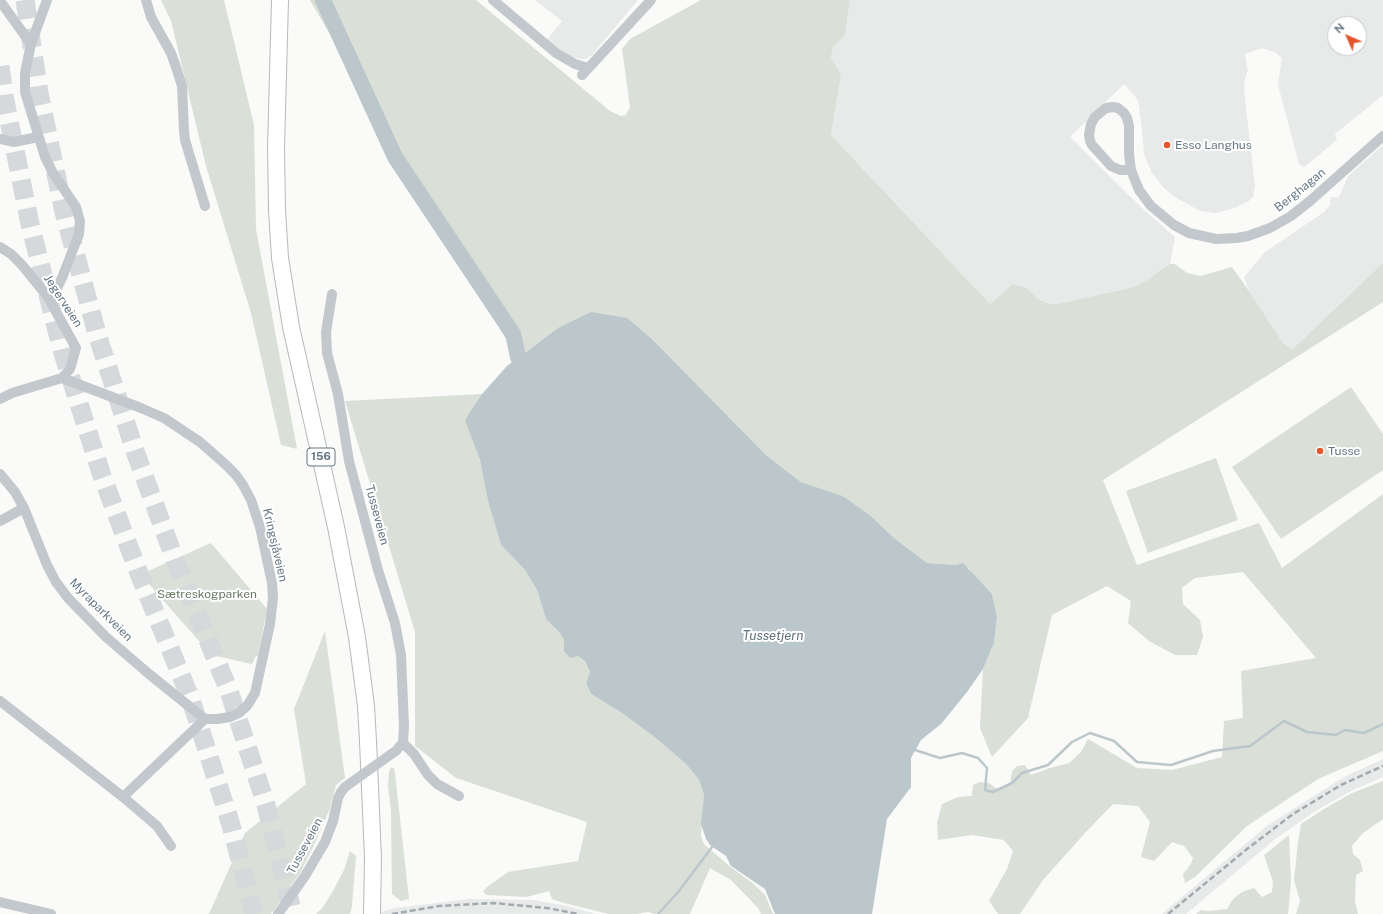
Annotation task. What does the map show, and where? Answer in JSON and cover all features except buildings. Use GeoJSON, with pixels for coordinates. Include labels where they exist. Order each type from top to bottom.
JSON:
{"type":"FeatureCollection","features":[{"type":"Feature","properties":{"kind":"main road","name":"156"},"geometry":{"type":"LineString","coordinates":[[280,0],[276,156],[280,258],[293,334],[345,570],[362,675],[366,706],[370,782],[373,858],[372,914]]}},
{"type":"Feature","properties":{"kind":"street"},"geometry":{"type":"LineString","coordinates":[[47,0],[31,44],[25,72],[25,92],[45,156],[53,173],[76,207],[80,221],[79,234],[62,278],[57,288],[48,297]]}},
{"type":"Feature","properties":{"kind":"street"},"geometry":{"type":"LineString","coordinates":[[146,0],[151,17],[171,53],[182,86],[185,140],[205,206]]}},
{"type":"Feature","properties":{"kind":"street"},"geometry":{"type":"LineString","coordinates":[[493,0],[556,53],[575,64],[585,72],[651,0]]}},
{"type":"Feature","properties":{"kind":"street"},"geometry":{"type":"LineString","coordinates":[[0,2],[31,44]]}},
{"type":"Feature","properties":{"kind":"street","name":"Berghagan"},"geometry":{"type":"LineString","coordinates":[[1131,170],[1120,170],[1111,166],[1090,141],[1089,128],[1095,117],[1106,108],[1118,108],[1127,118],[1129,126],[1129,154],[1131,170],[1144,198],[1158,213],[1174,225],[1198,236],[1216,239],[1237,238],[1248,236],[1270,228],[1291,216],[1383,136]]}},
{"type":"Feature","properties":{"kind":"street"},"geometry":{"type":"LineString","coordinates":[[0,139],[14,142],[38,137]]}},
{"type":"Feature","properties":{"kind":"street","name":"Jegerveien"},"geometry":{"type":"LineString","coordinates":[[0,247],[11,254],[22,265],[48,297],[76,348],[70,368],[62,378]]}},
{"type":"Feature","properties":{"kind":"street","name":"Tusseveien"},"geometry":{"type":"LineString","coordinates":[[278,914],[305,876],[324,842],[333,821],[338,798],[341,792],[345,787],[400,746],[404,726],[401,663],[395,623],[378,570],[349,461],[338,394],[327,353],[326,332],[332,294]]}},
{"type":"Feature","properties":{"kind":"street"},"geometry":{"type":"LineString","coordinates":[[0,399],[12,392],[62,378]]}},
{"type":"Feature","properties":{"kind":"street","name":"Kringsjåveien"},"geometry":{"type":"LineString","coordinates":[[62,378],[141,408],[164,418],[179,427],[200,442],[225,464],[243,485],[251,500],[260,527],[272,582],[273,598],[262,662],[255,693],[247,706],[239,713],[230,717],[217,720],[205,718]]}},
{"type":"Feature","properties":{"kind":"street","name":"Myraparkveien"},"geometry":{"type":"LineString","coordinates":[[0,474],[15,492],[24,508],[47,565],[56,582],[68,598],[106,637],[149,674],[205,718]]}},
{"type":"Feature","properties":{"kind":"street"},"geometry":{"type":"LineString","coordinates":[[0,521],[24,508]]}},
{"type":"Feature","properties":{"kind":"street"},"geometry":{"type":"LineString","coordinates":[[0,701],[123,797],[157,826],[171,846]]}},
{"type":"Feature","properties":{"kind":"street"},"geometry":{"type":"LineString","coordinates":[[123,797],[205,718]]}},
{"type":"Feature","properties":{"kind":"street"},"geometry":{"type":"LineString","coordinates":[[400,746],[414,754],[428,775],[437,784],[459,796]]}},
{"type":"Feature","properties":{"kind":"street"},"geometry":{"type":"LineString","coordinates":[[0,902],[52,914]]}},
{"type":"Feature","properties":{"kind":"shaded area"},"geometry":{"type":"Polygon","coordinates":[[[535,0],[638,0],[592,55],[586,59],[581,59],[564,53],[547,40],[562,21],[535,0]]]}},
{"type":"Feature","properties":{"kind":"shaded area"},"geometry":{"type":"Polygon","coordinates":[[[850,0],[1383,0],[1383,95],[1335,134],[1337,140],[1304,167],[1299,164],[1278,85],[1282,58],[1276,53],[1262,48],[1245,54],[1248,71],[1245,78],[1244,90],[1255,186],[1253,197],[1249,201],[1235,208],[1216,213],[1200,211],[1173,196],[1163,187],[1152,173],[1144,154],[1138,100],[1124,84],[1070,137],[1143,209],[1175,237],[1170,264],[1151,278],[1134,287],[1057,304],[1051,304],[1038,299],[1026,288],[990,304],[831,135],[841,75],[831,57],[833,48],[845,35],[850,0]]]}},
{"type":"Feature","properties":{"kind":"shaded area"},"geometry":{"type":"Polygon","coordinates":[[[1383,145],[1383,263],[1292,351],[1283,343],[1249,291],[1244,277],[1265,252],[1324,212],[1330,205],[1331,197],[1339,197],[1348,176],[1383,145]]]}},
{"type":"Feature","properties":{"kind":"shaded area"},"geometry":{"type":"Polygon","coordinates":[[[1383,759],[1383,777],[1351,791],[1314,812],[1274,840],[1186,914],[1162,914],[1268,825],[1344,777],[1383,759]]]}},
{"type":"Feature","properties":{"kind":"shaded area"},"geometry":{"type":"Polygon","coordinates":[[[470,899],[534,900],[568,906],[596,914],[376,914],[394,908],[470,899]]]}},
{"type":"Feature","properties":{"kind":"green space"},"geometry":{"type":"Polygon","coordinates":[[[161,0],[224,0],[254,125],[256,229],[297,449],[281,445],[251,313],[206,166],[171,21],[161,0]]]}},
{"type":"Feature","properties":{"kind":"green space"},"geometry":{"type":"Polygon","coordinates":[[[310,0],[476,0],[610,111],[621,116],[626,115],[630,107],[622,49],[630,39],[701,0],[850,0],[845,35],[833,48],[831,57],[841,75],[831,135],[990,304],[1013,284],[1026,288],[1038,299],[1050,304],[1057,304],[1134,287],[1151,278],[1170,264],[1175,264],[1187,273],[1201,276],[1232,267],[1283,343],[1292,350],[1383,263],[1383,302],[1103,480],[1137,565],[1259,523],[1282,568],[1383,494],[1383,751],[1318,779],[1247,826],[1195,877],[1185,883],[1183,874],[1191,864],[1193,858],[1184,846],[1172,842],[1154,861],[1141,857],[1150,822],[1138,806],[1113,804],[1043,880],[1020,914],[998,914],[989,901],[1007,869],[1013,851],[1004,840],[972,835],[938,840],[937,823],[942,804],[958,797],[972,796],[973,785],[980,782],[989,783],[997,789],[1010,784],[1012,771],[1017,766],[1025,765],[1031,775],[1069,763],[1081,752],[1088,739],[1137,768],[1172,770],[1222,757],[1224,721],[1243,718],[1241,671],[1316,658],[1243,572],[1195,578],[1182,588],[1183,604],[1200,620],[1203,637],[1197,655],[1175,655],[1149,641],[1128,623],[1131,601],[1107,586],[1052,615],[1028,718],[992,757],[980,728],[983,669],[994,643],[997,617],[992,594],[972,574],[969,568],[957,565],[927,563],[894,538],[871,516],[843,496],[801,482],[766,455],[653,340],[558,328],[517,358],[310,0]]]}},
{"type":"Feature","properties":{"kind":"green space","name":"Tusse"},"geometry":{"type":"Polygon","coordinates":[[[1351,387],[1383,434],[1383,470],[1281,539],[1232,467],[1351,387]]]}},
{"type":"Feature","properties":{"kind":"green space"},"geometry":{"type":"Polygon","coordinates":[[[482,394],[466,420],[480,460],[488,501],[501,545],[525,570],[537,590],[546,619],[560,633],[578,656],[585,661],[590,672],[586,683],[591,694],[622,713],[657,739],[686,764],[699,780],[704,795],[701,836],[704,844],[728,865],[755,885],[765,895],[773,914],[761,914],[758,908],[731,880],[710,868],[690,914],[655,914],[648,912],[636,914],[609,914],[552,899],[549,891],[527,897],[487,895],[483,892],[487,887],[508,872],[578,861],[587,822],[456,778],[415,746],[415,632],[345,401],[482,394]]]}},
{"type":"Feature","properties":{"kind":"green space"},"geometry":{"type":"Polygon","coordinates":[[[1216,458],[1238,520],[1148,553],[1126,491],[1216,458]]]}},
{"type":"Feature","properties":{"kind":"green space","name":"Sætreskogparken"},"geometry":{"type":"Polygon","coordinates":[[[211,543],[267,609],[258,656],[256,656],[252,664],[211,655],[142,576],[146,572],[211,543]]]}},
{"type":"Feature","properties":{"kind":"green space"},"geometry":{"type":"Polygon","coordinates":[[[325,631],[345,778],[336,785],[329,811],[300,873],[271,914],[209,914],[245,833],[306,784],[294,709],[325,631]]]}},
{"type":"Feature","properties":{"kind":"green space"},"geometry":{"type":"Polygon","coordinates":[[[391,767],[394,768],[395,774],[409,899],[401,901],[392,894],[391,811],[388,786],[391,767]]]}},
{"type":"Feature","properties":{"kind":"green space"},"geometry":{"type":"Polygon","coordinates":[[[1383,781],[1383,819],[1363,833],[1352,846],[1353,854],[1360,860],[1363,871],[1356,875],[1355,901],[1358,914],[1296,914],[1300,901],[1294,880],[1301,824],[1352,793],[1383,781]]]}},
{"type":"Feature","properties":{"kind":"green space"},"geometry":{"type":"Polygon","coordinates":[[[1289,835],[1291,882],[1288,914],[1196,914],[1201,910],[1209,911],[1227,909],[1233,899],[1242,892],[1254,888],[1262,897],[1272,892],[1273,882],[1264,855],[1289,835]]]}},
{"type":"Feature","properties":{"kind":"green space"},"geometry":{"type":"Polygon","coordinates":[[[350,851],[356,856],[350,914],[316,914],[323,907],[333,891],[344,870],[350,851]]]}},
{"type":"Feature","properties":{"kind":"water","name":"Tussetjern"},"geometry":{"type":"Polygon","coordinates":[[[591,312],[627,318],[653,340],[766,455],[801,482],[843,496],[871,516],[894,538],[927,563],[957,565],[963,563],[992,594],[997,617],[994,643],[983,669],[967,692],[941,724],[921,740],[911,758],[911,787],[887,819],[872,914],[775,914],[765,889],[731,866],[726,856],[710,845],[706,839],[701,824],[704,795],[699,780],[686,764],[657,739],[622,713],[591,694],[586,683],[590,672],[585,661],[578,656],[570,658],[564,651],[564,640],[560,633],[546,619],[537,590],[525,570],[501,545],[488,501],[480,460],[465,420],[482,394],[507,366],[558,328],[591,312]]]}},
{"type":"Feature","properties":{"kind":"waterway"},"geometry":{"type":"LineString","coordinates":[[323,0],[395,157],[513,334],[518,357]]}},
{"type":"Feature","properties":{"kind":"waterway"},"geometry":{"type":"LineString","coordinates":[[915,750],[940,758],[962,753],[978,758],[987,768],[985,790],[993,792],[1012,783],[1022,773],[1048,765],[1072,742],[1090,733],[1114,741],[1137,762],[1171,765],[1213,751],[1250,746],[1284,721],[1307,732],[1336,735],[1345,730],[1364,733],[1383,724]]}},
{"type":"Feature","properties":{"kind":"waterway"},"geometry":{"type":"LineString","coordinates":[[658,914],[679,891],[712,847]]}},
{"type":"Feature","properties":{"kind":"tunnel"},"geometry":{"type":"LineString","coordinates":[[25,0],[39,93],[64,212],[97,334],[136,454],[175,560],[229,691],[266,805],[293,914]]}},
{"type":"Feature","properties":{"kind":"tunnel"},"geometry":{"type":"LineString","coordinates":[[0,66],[4,96],[30,224],[62,350],[101,473],[140,576],[190,697],[231,825],[254,914]]}},
{"type":"Feature","properties":{"kind":"railway"},"geometry":{"type":"LineString","coordinates":[[1168,914],[1247,849],[1293,814],[1341,785],[1383,766]]}},
{"type":"Feature","properties":{"kind":"railway"},"geometry":{"type":"LineString","coordinates":[[392,914],[439,906],[493,903],[547,908],[578,914]]}},
{"type":"Feature","properties":{"kind":"place","name":"Esso Langhus"},"geometry":{"type":"Point","coordinates":[1167,145]}},
{"type":"Feature","properties":{"kind":"place","name":"Tusse"},"geometry":{"type":"Point","coordinates":[1320,451]}}]}
